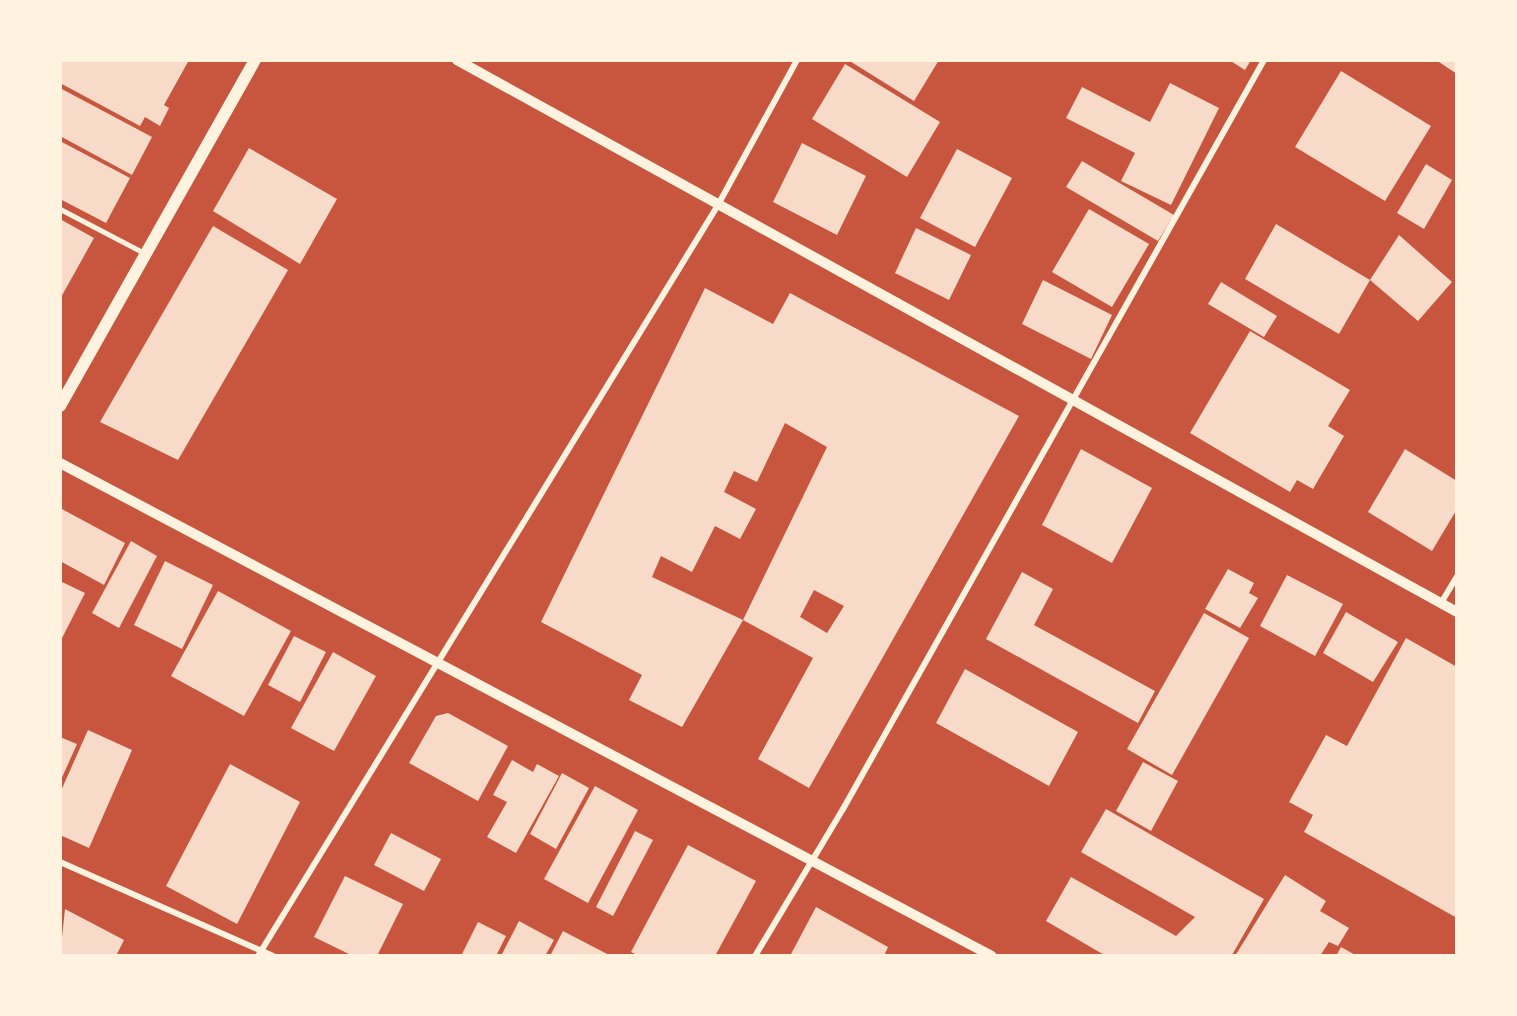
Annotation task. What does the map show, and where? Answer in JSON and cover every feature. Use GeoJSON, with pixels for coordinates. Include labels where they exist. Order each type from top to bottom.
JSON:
{"type":"FeatureCollection","features":[{"type":"Feature","properties":{"kind":"main road"},"geometry":{"type":"LineString","coordinates":[[60,406],[255,60]]}},
{"type":"Feature","properties":{"kind":"street"},"geometry":{"type":"LineString","coordinates":[[457,60],[1070,402],[1457,612]]}},
{"type":"Feature","properties":{"kind":"street"},"geometry":{"type":"LineString","coordinates":[[260,953],[435,662],[718,205],[796,60]]}},
{"type":"Feature","properties":{"kind":"street"},"geometry":{"type":"LineString","coordinates":[[755,956],[1264,60]]}},
{"type":"Feature","properties":{"kind":"street"},"geometry":{"type":"LineString","coordinates":[[60,209],[146,254]]}},
{"type":"Feature","properties":{"kind":"street"},"geometry":{"type":"LineString","coordinates":[[60,463],[810,862],[992,956]]}},
{"type":"Feature","properties":{"kind":"street"},"geometry":{"type":"LineString","coordinates":[[1441,603],[1457,576]]}},
{"type":"Feature","properties":{"kind":"street"},"geometry":{"type":"LineString","coordinates":[[60,862],[260,953],[273,956]]}},
{"type":"Feature","properties":{"kind":"building"},"geometry":{"type":"Polygon","coordinates":[[[60,60],[189,60],[164,105],[169,108],[160,126],[145,117],[140,126],[60,83],[60,60]]]}},
{"type":"Feature","properties":{"kind":"building"},"geometry":{"type":"Polygon","coordinates":[[[848,60],[939,60],[914,101],[848,60]]]}},
{"type":"Feature","properties":{"kind":"building"},"geometry":{"type":"Polygon","coordinates":[[[1229,60],[1251,60],[1245,70],[1229,60]]]}},
{"type":"Feature","properties":{"kind":"building"},"geometry":{"type":"Polygon","coordinates":[[[1436,60],[1457,60],[1457,74],[1436,60]]]}},
{"type":"Feature","properties":{"kind":"building"},"geometry":{"type":"Polygon","coordinates":[[[845,64],[940,122],[907,177],[812,119],[845,64]]]}},
{"type":"Feature","properties":{"kind":"building"},"geometry":{"type":"Polygon","coordinates":[[[1341,71],[1431,126],[1385,201],[1295,147],[1341,71]]]}},
{"type":"Feature","properties":{"kind":"building"},"geometry":{"type":"Polygon","coordinates":[[[1170,83],[1219,108],[1171,205],[1121,181],[1135,153],[1066,118],[1082,87],[1150,122],[1170,83]]]}},
{"type":"Feature","properties":{"kind":"building"},"geometry":{"type":"Polygon","coordinates":[[[60,88],[152,137],[132,175],[60,136],[60,88]]]}},
{"type":"Feature","properties":{"kind":"building"},"geometry":{"type":"Polygon","coordinates":[[[60,141],[130,178],[106,223],[60,199],[60,141]]]}},
{"type":"Feature","properties":{"kind":"building"},"geometry":{"type":"Polygon","coordinates":[[[802,143],[866,176],[837,235],[773,202],[802,143]]]}},
{"type":"Feature","properties":{"kind":"building"},"geometry":{"type":"Polygon","coordinates":[[[249,148],[337,199],[300,264],[213,211],[249,148]]]}},
{"type":"Feature","properties":{"kind":"building"},"geometry":{"type":"Polygon","coordinates":[[[957,149],[1012,178],[975,247],[920,218],[957,149]]]}},
{"type":"Feature","properties":{"kind":"building"},"geometry":{"type":"Polygon","coordinates":[[[1082,161],[1174,215],[1158,241],[1066,187],[1082,161]]]}},
{"type":"Feature","properties":{"kind":"building"},"geometry":{"type":"Polygon","coordinates":[[[1426,164],[1452,180],[1424,229],[1397,213],[1426,164]]]}},
{"type":"Feature","properties":{"kind":"building"},"geometry":{"type":"Polygon","coordinates":[[[1089,209],[1149,244],[1112,307],[1052,272],[1089,209]]]}},
{"type":"Feature","properties":{"kind":"building"},"geometry":{"type":"Polygon","coordinates":[[[60,219],[94,238],[60,299],[60,219]]]}},
{"type":"Feature","properties":{"kind":"building"},"geometry":{"type":"Polygon","coordinates":[[[1276,224],[1370,280],[1339,334],[1245,279],[1276,224]]]}},
{"type":"Feature","properties":{"kind":"building"},"geometry":{"type":"Polygon","coordinates":[[[213,226],[288,270],[178,460],[100,422],[213,226]]]}},
{"type":"Feature","properties":{"kind":"building"},"geometry":{"type":"Polygon","coordinates":[[[916,228],[971,255],[949,300],[895,273],[916,228]]]}},
{"type":"Feature","properties":{"kind":"building"},"geometry":{"type":"Polygon","coordinates":[[[1399,235],[1452,282],[1418,321],[1370,280],[1399,235]]]}},
{"type":"Feature","properties":{"kind":"building"},"geometry":{"type":"Polygon","coordinates":[[[1043,280],[1112,315],[1091,359],[1022,324],[1043,280]]]}},
{"type":"Feature","properties":{"kind":"building"},"geometry":{"type":"Polygon","coordinates":[[[1221,282],[1277,316],[1264,337],[1208,304],[1221,282]]]}},
{"type":"Feature","properties":{"kind":"building"},"geometry":{"type":"Polygon","coordinates":[[[705,288],[773,324],[790,293],[1019,416],[809,788],[758,759],[813,658],[743,620],[682,727],[629,700],[642,675],[541,622],[705,288]],[[785,423],[757,482],[734,471],[724,492],[756,509],[740,539],[715,526],[692,572],[661,556],[652,577],[743,620],[827,447],[785,423]],[[814,590],[800,617],[827,633],[844,606],[814,590]]]}},
{"type":"Feature","properties":{"kind":"building"},"geometry":{"type":"Polygon","coordinates":[[[1250,331],[1350,390],[1328,426],[1344,436],[1313,489],[1297,480],[1290,492],[1190,433],[1250,331]]]}},
{"type":"Feature","properties":{"kind":"building"},"geometry":{"type":"Polygon","coordinates":[[[1081,449],[1152,488],[1112,563],[1042,525],[1081,449]]]}},
{"type":"Feature","properties":{"kind":"building"},"geometry":{"type":"Polygon","coordinates":[[[1405,449],[1457,481],[1457,509],[1432,551],[1368,512],[1405,449]]]}},
{"type":"Feature","properties":{"kind":"building"},"geometry":{"type":"Polygon","coordinates":[[[60,508],[125,543],[104,585],[60,561],[60,508]]]}},
{"type":"Feature","properties":{"kind":"building"},"geometry":{"type":"Polygon","coordinates":[[[131,541],[157,556],[119,628],[92,613],[131,541]]]}},
{"type":"Feature","properties":{"kind":"building"},"geometry":{"type":"Polygon","coordinates":[[[165,561],[213,585],[182,649],[134,625],[165,561]]]}},
{"type":"Feature","properties":{"kind":"building"},"geometry":{"type":"Polygon","coordinates":[[[1228,569],[1254,583],[1249,593],[1258,598],[1240,628],[1205,609],[1228,569]]]}},
{"type":"Feature","properties":{"kind":"building"},"geometry":{"type":"Polygon","coordinates":[[[1022,572],[1053,589],[1034,625],[1155,691],[1138,723],[986,639],[1022,572]]]}},
{"type":"Feature","properties":{"kind":"building"},"geometry":{"type":"Polygon","coordinates":[[[1287,575],[1343,604],[1315,656],[1260,626],[1287,575]]]}},
{"type":"Feature","properties":{"kind":"building"},"geometry":{"type":"Polygon","coordinates":[[[60,581],[85,593],[60,642],[60,581]]]}},
{"type":"Feature","properties":{"kind":"building"},"geometry":{"type":"Polygon","coordinates":[[[218,591],[291,631],[244,716],[171,676],[218,591]]]}},
{"type":"Feature","properties":{"kind":"building"},"geometry":{"type":"Polygon","coordinates":[[[1346,612],[1398,642],[1373,682],[1323,653],[1346,612]]]}},
{"type":"Feature","properties":{"kind":"building"},"geometry":{"type":"Polygon","coordinates":[[[1204,613],[1249,638],[1172,775],[1127,749],[1204,613]]]}},
{"type":"Feature","properties":{"kind":"building"},"geometry":{"type":"Polygon","coordinates":[[[294,636],[326,652],[300,702],[268,685],[294,636]]]}},
{"type":"Feature","properties":{"kind":"building"},"geometry":{"type":"Polygon","coordinates":[[[1406,638],[1457,667],[1457,918],[1304,832],[1313,815],[1289,802],[1326,735],[1347,746],[1406,638]]]}},
{"type":"Feature","properties":{"kind":"building"},"geometry":{"type":"Polygon","coordinates":[[[333,652],[376,676],[334,751],[291,728],[333,652]]]}},
{"type":"Feature","properties":{"kind":"building"},"geometry":{"type":"Polygon","coordinates":[[[965,669],[1078,732],[1049,786],[936,723],[965,669]]]}},
{"type":"Feature","properties":{"kind":"building"},"geometry":{"type":"Polygon","coordinates":[[[448,713],[508,746],[478,801],[409,763],[436,716],[448,713]]]}},
{"type":"Feature","properties":{"kind":"building"},"geometry":{"type":"Polygon","coordinates":[[[88,730],[132,750],[89,848],[60,835],[60,793],[88,730]]]}},
{"type":"Feature","properties":{"kind":"building"},"geometry":{"type":"Polygon","coordinates":[[[60,737],[77,744],[60,782],[60,737]]]}},
{"type":"Feature","properties":{"kind":"building"},"geometry":{"type":"Polygon","coordinates":[[[512,760],[533,772],[537,764],[559,776],[516,853],[487,837],[507,802],[493,795],[512,760]]]}},
{"type":"Feature","properties":{"kind":"building"},"geometry":{"type":"Polygon","coordinates":[[[1143,762],[1178,781],[1151,831],[1116,811],[1143,762]]]}},
{"type":"Feature","properties":{"kind":"building"},"geometry":{"type":"Polygon","coordinates":[[[230,764],[300,802],[237,924],[166,886],[230,764]]]}},
{"type":"Feature","properties":{"kind":"building"},"geometry":{"type":"Polygon","coordinates":[[[562,773],[589,788],[556,849],[530,834],[562,773]]]}},
{"type":"Feature","properties":{"kind":"building"},"geometry":{"type":"Polygon","coordinates":[[[595,786],[638,810],[588,903],[544,879],[595,786]]]}},
{"type":"Feature","properties":{"kind":"building"},"geometry":{"type":"Polygon","coordinates":[[[1106,809],[1264,899],[1232,955],[1106,956],[1046,921],[1071,877],[1176,936],[1195,917],[1081,852],[1106,809]]]}},
{"type":"Feature","properties":{"kind":"building"},"geometry":{"type":"Polygon","coordinates":[[[635,831],[653,840],[613,916],[596,907],[635,831]]]}},
{"type":"Feature","properties":{"kind":"building"},"geometry":{"type":"Polygon","coordinates":[[[391,833],[441,859],[424,891],[374,865],[391,833]]]}},
{"type":"Feature","properties":{"kind":"building"},"geometry":{"type":"Polygon","coordinates":[[[688,845],[756,881],[715,956],[639,956],[631,952],[688,845]]]}},
{"type":"Feature","properties":{"kind":"building"},"geometry":{"type":"Polygon","coordinates":[[[1285,875],[1326,901],[1320,911],[1349,928],[1338,946],[1329,942],[1320,956],[1235,956],[1285,875]]]}},
{"type":"Feature","properties":{"kind":"building"},"geometry":{"type":"Polygon","coordinates":[[[345,876],[403,904],[377,956],[353,956],[314,937],[345,876]]]}},
{"type":"Feature","properties":{"kind":"building"},"geometry":{"type":"Polygon","coordinates":[[[816,907],[888,947],[884,956],[790,956],[816,907]]]}},
{"type":"Feature","properties":{"kind":"building"},"geometry":{"type":"Polygon","coordinates":[[[65,909],[124,940],[116,956],[60,956],[65,909]]]}},
{"type":"Feature","properties":{"kind":"building"},"geometry":{"type":"Polygon","coordinates":[[[519,921],[554,940],[545,956],[501,956],[519,921]]]}},
{"type":"Feature","properties":{"kind":"building"},"geometry":{"type":"Polygon","coordinates":[[[478,922],[506,936],[496,956],[461,956],[478,922]]]}},
{"type":"Feature","properties":{"kind":"building"},"geometry":{"type":"Polygon","coordinates":[[[563,931],[611,956],[550,956],[563,931]]]}},
{"type":"Feature","properties":{"kind":"building"},"geometry":{"type":"Polygon","coordinates":[[[1341,947],[1357,956],[1336,956],[1341,947]]]}}]}
